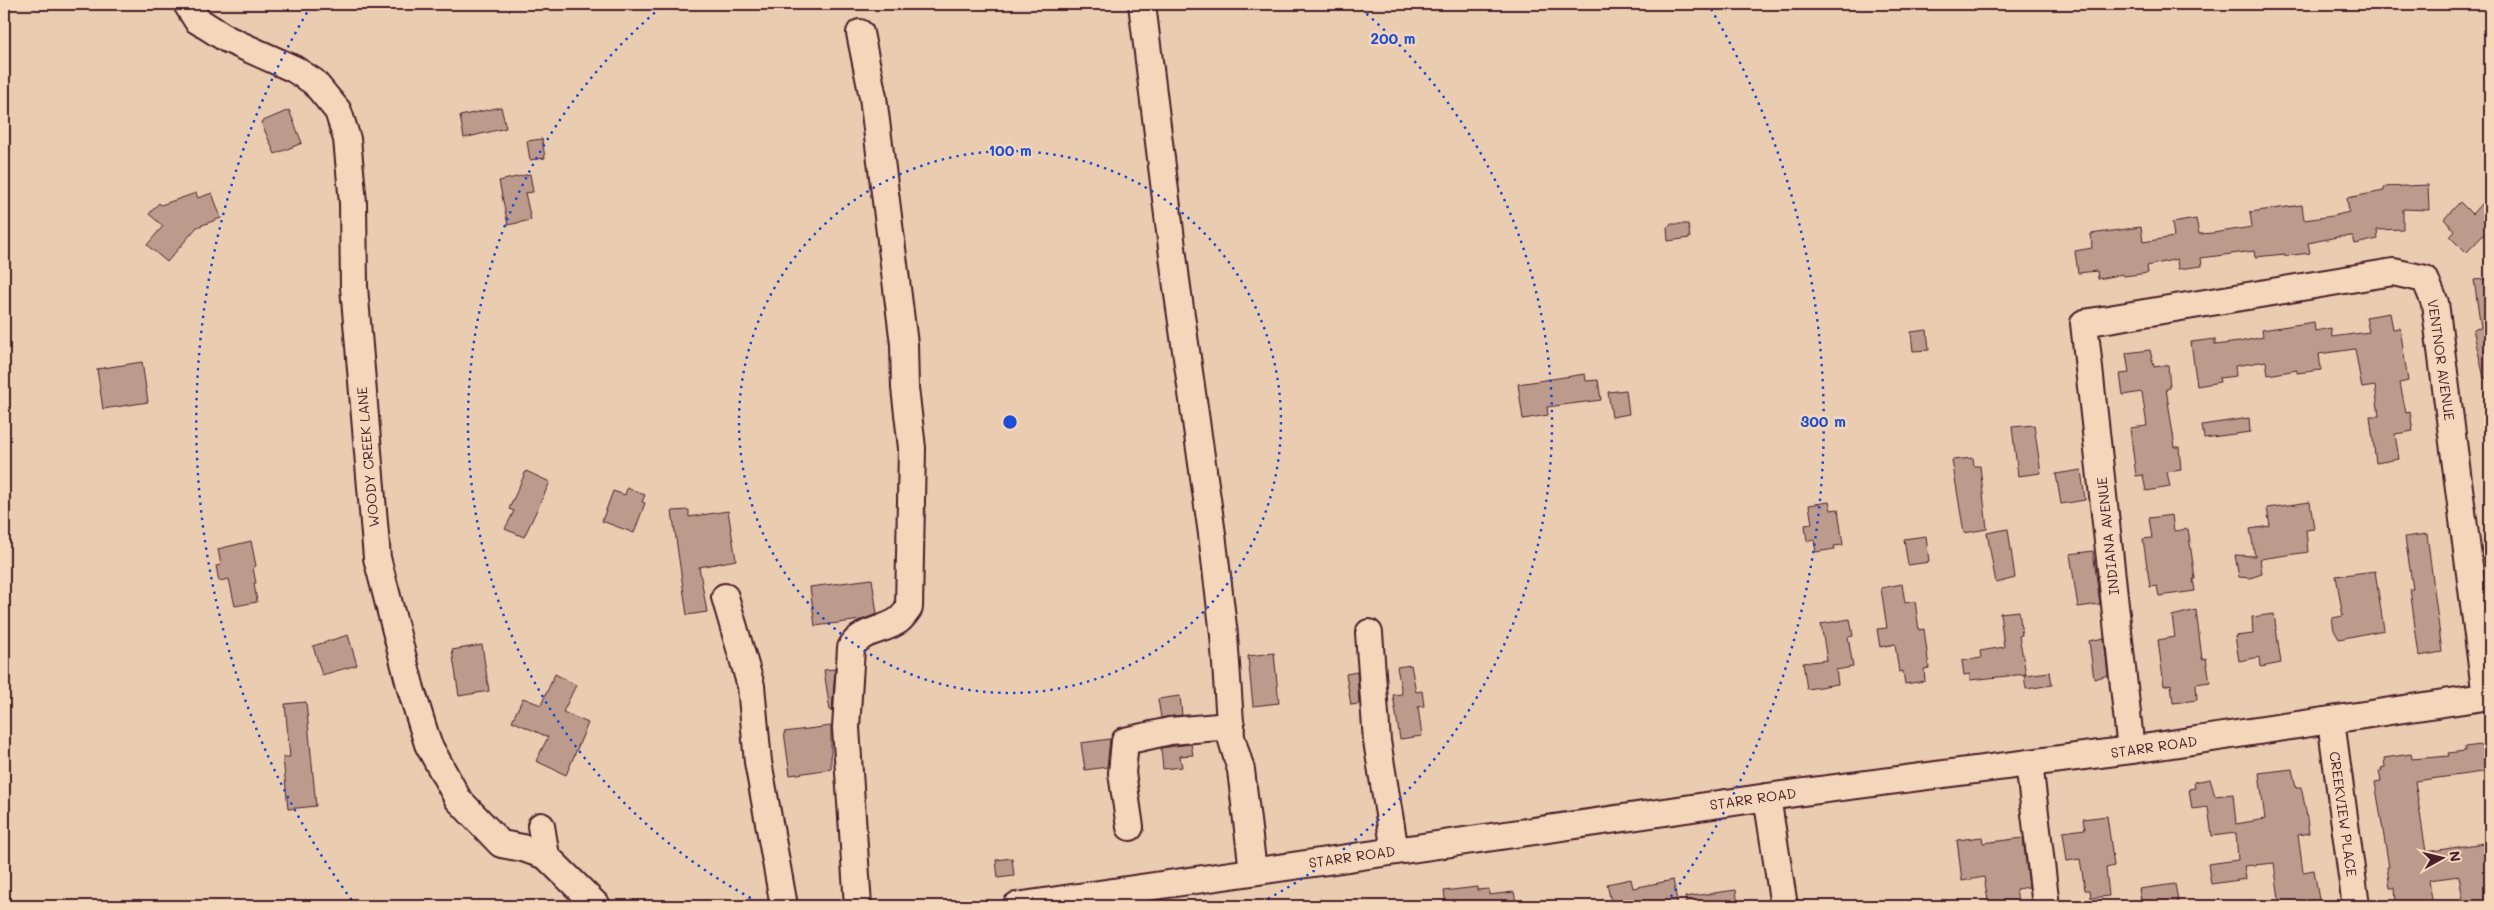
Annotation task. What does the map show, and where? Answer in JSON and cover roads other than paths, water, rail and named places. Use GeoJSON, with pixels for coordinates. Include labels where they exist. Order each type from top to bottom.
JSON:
{"type":"FeatureCollection","features":[{"type":"Feature","properties":{"kind":"street","name":"WOODY CREEK LANE"},"geometry":{"type":"LineString","coordinates":[[187,4],[197,20],[227,39],[294,69],[314,82],[338,111],[347,139],[353,203],[354,287],[377,558],[411,689],[428,744],[458,799],[501,844],[523,848],[546,856],[597,906]]}},
{"type":"Feature","properties":{"kind":"street"},"geometry":{"type":"LineString","coordinates":[[1142,4],[1176,280],[1212,534],[1224,635],[1231,736],[1241,770],[1253,871]]}},
{"type":"Feature","properties":{"kind":"street"},"geometry":{"type":"LineString","coordinates":[[858,906],[846,728],[852,648],[856,640],[901,619],[909,608],[912,518],[912,448],[905,388],[904,344],[873,97],[860,33]]}},
{"type":"Feature","properties":{"kind":"street","name":"VENTNOR AVENUE"},"geometry":{"type":"LineString","coordinates":[[2084,323],[2393,272],[2425,278],[2435,303],[2488,697]]}},
{"type":"Feature","properties":{"kind":"street","name":"INDIANA AVENUE"},"geometry":{"type":"LineString","coordinates":[[2084,323],[2132,750]]}},
{"type":"Feature","properties":{"kind":"street"},"geometry":{"type":"LineString","coordinates":[[725,597],[751,686],[758,762],[784,906]]}},
{"type":"Feature","properties":{"kind":"street"},"geometry":{"type":"LineString","coordinates":[[1369,633],[1377,741],[1395,851]]}},
{"type":"Feature","properties":{"kind":"street","name":"STARR ROAD"},"geometry":{"type":"LineString","coordinates":[[1016,906],[1767,797],[2132,750],[2488,697]]}},
{"type":"Feature","properties":{"kind":"street","name":"CREEKVIEW PLACE"},"geometry":{"type":"LineString","coordinates":[[2331,721],[2356,906]]}},
{"type":"Feature","properties":{"kind":"street"},"geometry":{"type":"LineString","coordinates":[[1130,827],[1122,773],[1125,741],[1170,731],[1231,726]]}},
{"type":"Feature","properties":{"kind":"street"},"geometry":{"type":"LineString","coordinates":[[2029,764],[2046,906]]}},
{"type":"Feature","properties":{"kind":"street"},"geometry":{"type":"LineString","coordinates":[[1767,797],[1784,906]]}},
{"type":"Feature","properties":{"kind":"street"},"geometry":{"type":"LineString","coordinates":[[541,826],[546,856]]}}]}
